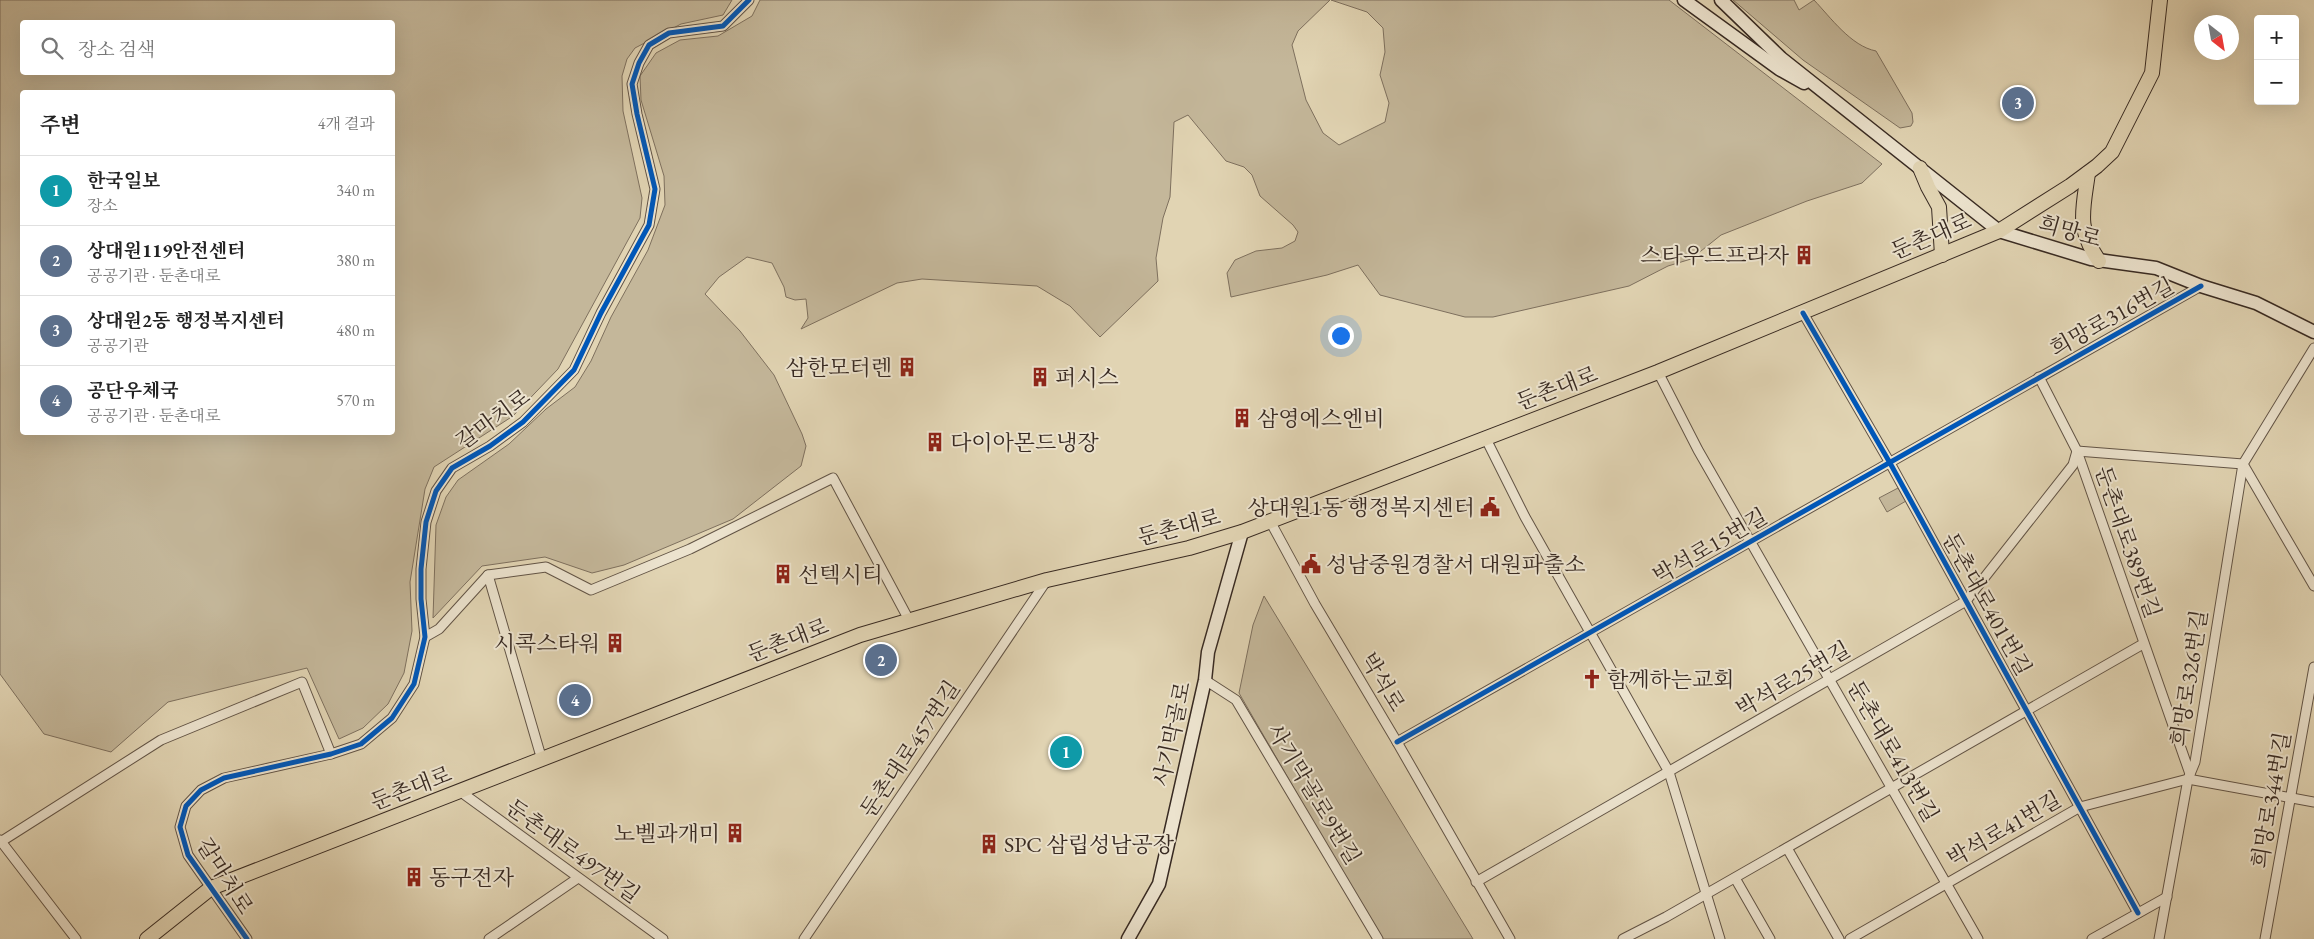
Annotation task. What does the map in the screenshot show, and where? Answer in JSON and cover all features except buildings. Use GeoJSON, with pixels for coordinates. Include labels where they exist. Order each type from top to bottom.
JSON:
{"type":"FeatureCollection","features":[{"type":"Feature","properties":{"kind":"main road","name":"희망로"},"geometry":{"type":"LineString","coordinates":[[1684,0],[1780,69],[1847,108]]}},
{"type":"Feature","properties":{"kind":"main road","name":"희망로"},"geometry":{"type":"LineString","coordinates":[[1721,0],[1781,58],[1847,108],[1999,231],[2099,261],[2156,268],[2201,286],[2256,303],[2314,332]]}},
{"type":"Feature","properties":{"kind":"main road","name":"둔촌대로"},"geometry":{"type":"LineString","coordinates":[[147,939],[211,888],[860,635],[1047,580],[1189,548],[1242,532],[1658,372],[1999,231],[2088,173],[2112,152],[2152,73],[2160,0]]}},
{"type":"Feature","properties":{"kind":"main road"},"geometry":{"type":"LineString","coordinates":[[1920,168],[1939,207],[1942,255]]}},
{"type":"Feature","properties":{"kind":"main road"},"geometry":{"type":"LineString","coordinates":[[2088,173],[2084,208],[2085,237],[2099,261]]}},
{"type":"Feature","properties":{"kind":"main road","name":"사기막골로"},"geometry":{"type":"LineString","coordinates":[[1128,939],[1159,884],[1205,680],[1208,652],[1242,532]]}},
{"type":"Feature","properties":{"kind":"street","name":"갈마치로"},"geometry":{"type":"LineString","coordinates":[[246,939],[188,855],[180,827],[186,806],[201,790],[224,778],[331,754],[361,744],[392,718],[414,684],[425,637],[421,599],[421,570],[426,522],[436,490],[452,468],[490,446],[523,422],[574,370],[601,313],[649,225],[656,189],[637,114],[632,84],[639,63],[649,45],[668,33],[723,26],[749,0]]}},
{"type":"Feature","properties":{"kind":"street","name":"희망로316번길"},"geometry":{"type":"LineString","coordinates":[[2039,377],[2201,286]]}},
{"type":"Feature","properties":{"kind":"street","name":"둔촌대로401번길"},"geometry":{"type":"LineString","coordinates":[[1803,313],[1890,462],[2138,913]]}},
{"type":"Feature","properties":{"kind":"street","name":"희망로326번길"},"geometry":{"type":"LineString","coordinates":[[2159,939],[2188,776],[2195,762],[2242,464],[2314,348]]}},
{"type":"Feature","properties":{"kind":"street","name":"둔촌대로413번길"},"geometry":{"type":"LineString","coordinates":[[1658,372],[1698,450],[1752,541],[1978,939]]}},
{"type":"Feature","properties":{"kind":"street","name":"둔촌대로389번길"},"geometry":{"type":"LineString","coordinates":[[2039,377],[2077,452],[2143,644],[2148,653],[2188,776]]}},
{"type":"Feature","properties":{"kind":"street","name":"박석로15번길"},"geometry":{"type":"LineString","coordinates":[[1397,742],[1590,634],[2039,377]]}},
{"type":"Feature","properties":{"kind":"street"},"geometry":{"type":"LineString","coordinates":[[1486,439],[1525,517],[1669,772],[1720,939]]}},
{"type":"Feature","properties":{"kind":"street","name":"둔촌대로389번길"},"geometry":{"type":"LineString","coordinates":[[2077,452],[2242,464]]}},
{"type":"Feature","properties":{"kind":"street","name":"박석로25번길"},"geometry":{"type":"LineString","coordinates":[[1476,882],[1966,601],[2072,465],[2077,452]]}},
{"type":"Feature","properties":{"kind":"street"},"geometry":{"type":"LineString","coordinates":[[2242,464],[2274,515],[2314,586]]}},
{"type":"Feature","properties":{"kind":"street"},"geometry":{"type":"LineString","coordinates":[[425,637],[438,629],[488,575],[546,567],[591,590],[690,549],[833,478],[909,620]]}},
{"type":"Feature","properties":{"kind":"street","name":"박석로"},"geometry":{"type":"LineString","coordinates":[[1270,521],[1315,604],[1510,939]]}},
{"type":"Feature","properties":{"kind":"street"},"geometry":{"type":"LineString","coordinates":[[488,575],[542,760]]}},
{"type":"Feature","properties":{"kind":"street","name":"둔촌대로457번길"},"geometry":{"type":"LineString","coordinates":[[804,939],[1047,580]]}},
{"type":"Feature","properties":{"kind":"street"},"geometry":{"type":"LineString","coordinates":[[1623,939],[1735,878],[2143,644]]}},
{"type":"Feature","properties":{"kind":"street","name":"희망로344번길"},"geometry":{"type":"LineString","coordinates":[[2265,939],[2314,667]]}},
{"type":"Feature","properties":{"kind":"street","name":"사기막골로9번길"},"geometry":{"type":"LineString","coordinates":[[1205,680],[1236,700],[1378,939]]}},
{"type":"Feature","properties":{"kind":"street"},"geometry":{"type":"LineString","coordinates":[[76,939],[1,840],[161,740],[302,682],[331,754]]}},
{"type":"Feature","properties":{"kind":"street"},"geometry":{"type":"LineString","coordinates":[[2188,776],[2314,802]]}},
{"type":"Feature","properties":{"kind":"street","name":"박석로41번길"},"geometry":{"type":"LineString","coordinates":[[1850,939],[2080,808],[2188,776]]}},
{"type":"Feature","properties":{"kind":"street","name":"둔촌대로497번길"},"geometry":{"type":"LineString","coordinates":[[460,792],[663,939]]}},
{"type":"Feature","properties":{"kind":"street"},"geometry":{"type":"LineString","coordinates":[[1787,848],[1839,939]]}},
{"type":"Feature","properties":{"kind":"street"},"geometry":{"type":"LineString","coordinates":[[489,939],[578,878]]}},
{"type":"Feature","properties":{"kind":"street"},"geometry":{"type":"LineString","coordinates":[[1735,878],[1770,939]]}},
{"type":"Feature","properties":{"kind":"street"},"geometry":{"type":"LineString","coordinates":[[2092,939],[2167,897]]}},
{"type":"Feature","properties":{"kind":"shaded area"},"geometry":{"type":"Polygon","coordinates":[[[0,0],[732,0],[723,15],[681,24],[635,48],[627,59],[622,76],[623,111],[642,198],[640,218],[558,369],[513,416],[434,467],[425,489],[410,582],[412,631],[404,673],[388,704],[363,728],[339,739],[307,668],[168,702],[111,752],[44,734],[0,674],[0,0]]]}},
{"type":"Feature","properties":{"kind":"shaded area"},"geometry":{"type":"Polygon","coordinates":[[[760,0],[1330,0],[1298,31],[1292,45],[1306,100],[1323,133],[1339,145],[1385,122],[1389,103],[1380,75],[1385,52],[1383,28],[1367,12],[1331,0],[1669,0],[1882,164],[1862,183],[1807,201],[1721,235],[1691,259],[1668,266],[1629,286],[1493,317],[1465,317],[1380,295],[1358,265],[1327,275],[1231,297],[1227,273],[1235,260],[1256,251],[1282,248],[1295,241],[1298,232],[1293,225],[1260,196],[1252,175],[1244,167],[1226,161],[1188,115],[1174,122],[1170,197],[1163,218],[1156,258],[1158,281],[1100,337],[1070,306],[1037,286],[922,279],[897,283],[801,329],[808,318],[806,299],[795,300],[786,297],[784,287],[772,263],[747,257],[719,277],[705,294],[740,331],[774,375],[806,446],[801,466],[733,519],[624,565],[592,573],[545,557],[482,566],[433,618],[436,525],[446,497],[458,480],[509,444],[546,409],[575,387],[591,361],[611,317],[648,250],[665,205],[664,176],[641,100],[640,76],[656,53],[680,40],[718,36],[752,16],[760,0]]]}},
{"type":"Feature","properties":{"kind":"shaded area"},"geometry":{"type":"Polygon","coordinates":[[[1733,0],[1794,0],[1799,10],[1814,0],[1834,23],[1850,37],[1867,48],[1876,51],[1912,113],[1913,122],[1911,126],[1900,128],[1803,60],[1733,0]]]}},
{"type":"Feature","properties":{"kind":"shaded area"},"geometry":{"type":"Polygon","coordinates":[[[1898,488],[1906,501],[1887,512],[1879,498],[1898,488]]]}},
{"type":"Feature","properties":{"kind":"shaded area"},"geometry":{"type":"Polygon","coordinates":[[[1264,596],[1473,939],[1381,939],[1239,693],[1253,625],[1264,596]]]}},
{"type":"Feature","properties":{"kind":"cycle path"},"geometry":{"type":"LineString","coordinates":[[247,939],[188,855],[180,827],[186,806],[201,790],[224,778],[331,754],[361,744],[392,718],[414,684],[425,637],[421,599],[421,569],[426,522],[436,491],[452,468],[490,446],[523,422],[574,370],[601,313],[649,225],[655,189],[637,114],[632,84],[639,63],[649,45],[669,33],[723,26],[749,0]]}},
{"type":"Feature","properties":{"kind":"cycle path"},"geometry":{"type":"LineString","coordinates":[[1397,742],[2201,286]]}},
{"type":"Feature","properties":{"kind":"cycle path"},"geometry":{"type":"LineString","coordinates":[[1803,313],[1890,463],[2138,913]]}},
{"type":"Feature","properties":{"kind":"place","name":"상대원2동 행정복지센터"},"geometry":{"type":"Point","coordinates":[2018,103]}},
{"type":"Feature","properties":{"kind":"place","name":"스타우드프라자"},"geometry":{"type":"Point","coordinates":[1804,255]}},
{"type":"Feature","properties":{"kind":"place","name":"삼한모터렌"},"geometry":{"type":"Point","coordinates":[907,367]}},
{"type":"Feature","properties":{"kind":"place","name":"퍼시스"},"geometry":{"type":"Point","coordinates":[1040,377]}},
{"type":"Feature","properties":{"kind":"place","name":"삼영에스엔비"},"geometry":{"type":"Point","coordinates":[1242,418]}},
{"type":"Feature","properties":{"kind":"place","name":"다이아몬드냉장"},"geometry":{"type":"Point","coordinates":[935,442]}},
{"type":"Feature","properties":{"kind":"place","name":"상대원1동 행정복지센터"},"geometry":{"type":"Point","coordinates":[1490,507]}},
{"type":"Feature","properties":{"kind":"place","name":"성남중원경찰서 대원파출소"},"geometry":{"type":"Point","coordinates":[1311,564]}},
{"type":"Feature","properties":{"kind":"place","name":"선텍시티"},"geometry":{"type":"Point","coordinates":[783,574]}},
{"type":"Feature","properties":{"kind":"place","name":"시콕스타워"},"geometry":{"type":"Point","coordinates":[615,643]}},
{"type":"Feature","properties":{"kind":"place","name":"상대원119안전센터"},"geometry":{"type":"Point","coordinates":[881,660]}},
{"type":"Feature","properties":{"kind":"place","name":"함께하는교회"},"geometry":{"type":"Point","coordinates":[1592,679]}},
{"type":"Feature","properties":{"kind":"place","name":"공단우체국"},"geometry":{"type":"Point","coordinates":[575,700]}},
{"type":"Feature","properties":{"kind":"place","name":"한국일보"},"geometry":{"type":"Point","coordinates":[1066,752]}},
{"type":"Feature","properties":{"kind":"place","name":"노벨과개미"},"geometry":{"type":"Point","coordinates":[735,833]}},
{"type":"Feature","properties":{"kind":"place","name":"SPC 삼립성남공장"},"geometry":{"type":"Point","coordinates":[989,844]}},
{"type":"Feature","properties":{"kind":"place","name":"동구전자"},"geometry":{"type":"Point","coordinates":[414,877]}}]}
